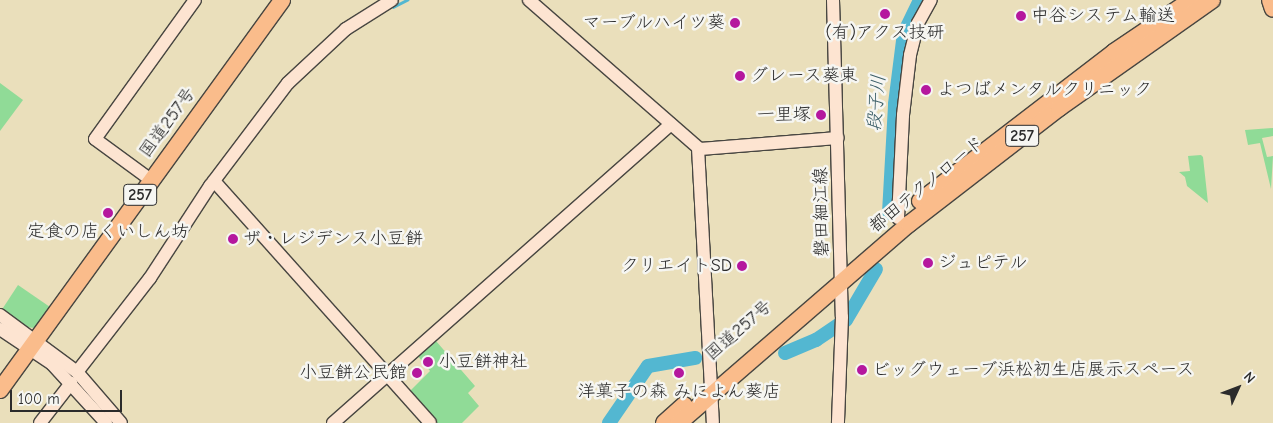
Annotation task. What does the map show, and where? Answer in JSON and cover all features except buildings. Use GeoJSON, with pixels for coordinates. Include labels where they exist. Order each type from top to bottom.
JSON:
{"type":"FeatureCollection","features":[{"type":"Feature","properties":{"kind":"highway","name":"都田テクノロード"},"geometry":{"type":"LineString","coordinates":[[840,275],[898,218],[1114,52],[1191,0]]}},
{"type":"Feature","properties":{"kind":"highway","name":"都田テクノロード"},"geometry":{"type":"LineString","coordinates":[[840,275],[993,158],[1212,0]]}},
{"type":"Feature","properties":{"kind":"highway"},"geometry":{"type":"LineString","coordinates":[[1270,0],[1273,9]]}},
{"type":"Feature","properties":{"kind":"highway","name":"国道257号"},"geometry":{"type":"LineString","coordinates":[[0,390],[151,180],[275,2]]}},
{"type":"Feature","properties":{"kind":"highway","name":"国道257号"},"geometry":{"type":"LineString","coordinates":[[664,423],[710,389],[840,275]]}},
{"type":"Feature","properties":{"kind":"highway","name":"国道257号"},"geometry":{"type":"LineString","coordinates":[[679,423],[710,389]]}},
{"type":"Feature","properties":{"kind":"street"},"geometry":{"type":"LineString","coordinates":[[151,180],[95,139],[196,0]]}},
{"type":"Feature","properties":{"kind":"street"},"geometry":{"type":"LineString","coordinates":[[40,423],[171,248],[214,181],[288,83],[316,54],[346,29],[392,0]]}},
{"type":"Feature","properties":{"kind":"street"},"geometry":{"type":"LineString","coordinates":[[529,0],[698,148],[712,423]]}},
{"type":"Feature","properties":{"kind":"street","name":"磐田細江線"},"geometry":{"type":"LineString","coordinates":[[833,0],[842,317],[838,423]]}},
{"type":"Feature","properties":{"kind":"street"},"geometry":{"type":"LineString","coordinates":[[898,218],[903,115],[910,55],[918,23],[931,0]]}},
{"type":"Feature","properties":{"kind":"street"},"geometry":{"type":"LineString","coordinates":[[333,423],[671,124]]}},
{"type":"Feature","properties":{"kind":"street"},"geometry":{"type":"LineString","coordinates":[[698,148],[838,138]]}},
{"type":"Feature","properties":{"kind":"street"},"geometry":{"type":"LineString","coordinates":[[214,181],[430,423]]}},
{"type":"Feature","properties":{"kind":"street"},"geometry":{"type":"LineString","coordinates":[[0,315],[74,377],[121,423]]}},
{"type":"Feature","properties":{"kind":"street"},"geometry":{"type":"LineString","coordinates":[[0,329],[34,344]]}},
{"type":"Feature","properties":{"kind":"street"},"geometry":{"type":"LineString","coordinates":[[74,377],[106,423]]}},
{"type":"Feature","properties":{"kind":"green space"},"geometry":{"type":"Polygon","coordinates":[[[0,83],[23,100],[0,131],[0,83]]]}},
{"type":"Feature","properties":{"kind":"green space"},"geometry":{"type":"Polygon","coordinates":[[[1273,128],[1273,136],[1262,138],[1267,157],[1273,156],[1271,189],[1260,143],[1248,145],[1245,130],[1273,128]]]}},
{"type":"Feature","properties":{"kind":"green space"},"geometry":{"type":"Polygon","coordinates":[[[1201,155],[1203,157],[1208,203],[1187,186],[1185,177],[1179,172],[1190,171],[1188,156],[1201,155]]]}},
{"type":"Feature","properties":{"kind":"green space"},"geometry":{"type":"Polygon","coordinates":[[[18,285],[50,307],[35,328],[25,327],[1,311],[18,285]]]}},
{"type":"Feature","properties":{"kind":"green space"},"geometry":{"type":"Polygon","coordinates":[[[436,341],[475,386],[468,393],[479,406],[462,423],[434,423],[408,393],[430,371],[418,356],[436,341]]]}},
{"type":"Feature","properties":{"kind":"waterway"},"geometry":{"type":"LineString","coordinates":[[393,7],[407,0]]}},
{"type":"Feature","properties":{"kind":"waterway","name":"段子川"},"geometry":{"type":"LineString","coordinates":[[889,213],[895,104],[904,33],[920,0]]}},
{"type":"Feature","properties":{"kind":"waterway","name":"段子川"},"geometry":{"type":"LineString","coordinates":[[785,353],[816,340],[846,320],[876,269]]}},
{"type":"Feature","properties":{"kind":"waterway","name":"段子川"},"geometry":{"type":"LineString","coordinates":[[609,423],[648,366],[695,358]]}},
{"type":"Feature","properties":{"kind":"place","name":"(有)アクス技研"},"geometry":{"type":"Point","coordinates":[885,14]}},
{"type":"Feature","properties":{"kind":"place","name":"中谷システム輸送"},"geometry":{"type":"Point","coordinates":[1021,16]}},
{"type":"Feature","properties":{"kind":"place","name":"マーブルハイツ葵"},"geometry":{"type":"Point","coordinates":[735,23]}},
{"type":"Feature","properties":{"kind":"place","name":"グレース葵東"},"geometry":{"type":"Point","coordinates":[740,76]}},
{"type":"Feature","properties":{"kind":"place","name":"よつばメンタルクリニック"},"geometry":{"type":"Point","coordinates":[926,90]}},
{"type":"Feature","properties":{"kind":"place","name":"一里塚"},"geometry":{"type":"Point","coordinates":[821,115]}},
{"type":"Feature","properties":{"kind":"place","name":"定食の店くいしん坊"},"geometry":{"type":"Point","coordinates":[108,213]}},
{"type":"Feature","properties":{"kind":"place","name":"ザ・レジデンス小豆餅"},"geometry":{"type":"Point","coordinates":[233,239]}},
{"type":"Feature","properties":{"kind":"place","name":"ジュピテル"},"geometry":{"type":"Point","coordinates":[928,263]}},
{"type":"Feature","properties":{"kind":"place","name":"クリエイトSD"},"geometry":{"type":"Point","coordinates":[742,266]}},
{"type":"Feature","properties":{"kind":"place","name":"小豆餅神社"},"geometry":{"type":"Point","coordinates":[428,362]}},
{"type":"Feature","properties":{"kind":"place","name":"ビッグウェーブ浜松初生店展示スペース"},"geometry":{"type":"Point","coordinates":[862,370]}},
{"type":"Feature","properties":{"kind":"place","name":"小豆餅公民館"},"geometry":{"type":"Point","coordinates":[417,373]}},
{"type":"Feature","properties":{"kind":"place","name":"洋菓子の森 みによん葵店"},"geometry":{"type":"Point","coordinates":[679,373]}}]}
